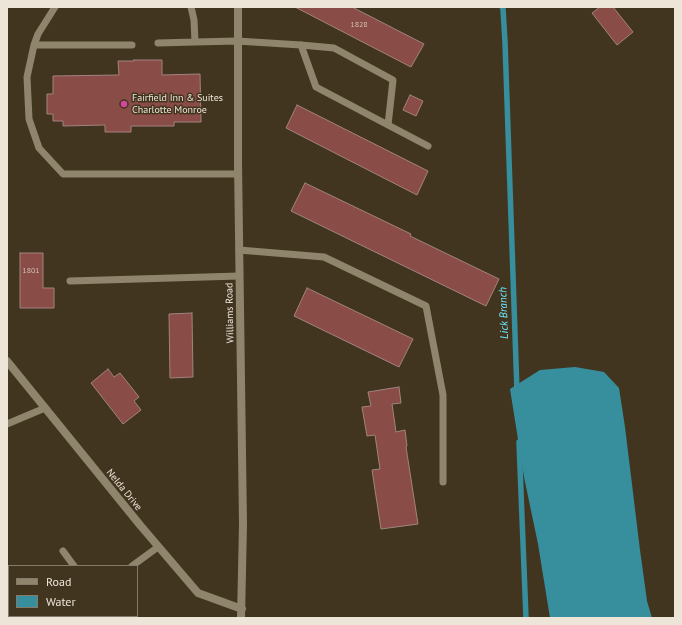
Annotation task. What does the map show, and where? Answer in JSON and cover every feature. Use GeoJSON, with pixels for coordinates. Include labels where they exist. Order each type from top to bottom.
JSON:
{"type":"FeatureCollection","features":[{"type":"Feature","properties":{"kind":"street","name":"Williams Road"},"geometry":{"type":"LineString","coordinates":[[238,7],[238,174],[243,524],[241,618]]}},
{"type":"Feature","properties":{"kind":"street","name":"Nelda Drive"},"geometry":{"type":"LineString","coordinates":[[7,361],[140,525],[198,593],[242,609]]}},
{"type":"Feature","properties":{"kind":"lane"},"geometry":{"type":"LineString","coordinates":[[56,7],[38,34],[34,45],[27,77],[29,119],[39,148],[64,174],[238,174]]}},
{"type":"Feature","properties":{"kind":"lane"},"geometry":{"type":"LineString","coordinates":[[191,7],[194,20],[195,42]]}},
{"type":"Feature","properties":{"kind":"lane"},"geometry":{"type":"LineString","coordinates":[[158,43],[237,41],[334,48],[393,80],[388,125]]}},
{"type":"Feature","properties":{"kind":"lane"},"geometry":{"type":"LineString","coordinates":[[34,45],[132,45]]}},
{"type":"Feature","properties":{"kind":"lane"},"geometry":{"type":"LineString","coordinates":[[301,45],[316,87],[428,146]]}},
{"type":"Feature","properties":{"kind":"lane"},"geometry":{"type":"LineString","coordinates":[[239,250],[324,256],[426,306],[443,395],[443,482]]}},
{"type":"Feature","properties":{"kind":"lane"},"geometry":{"type":"LineString","coordinates":[[70,281],[239,276]]}},
{"type":"Feature","properties":{"kind":"lane"},"geometry":{"type":"LineString","coordinates":[[7,424],[45,408]]}},
{"type":"Feature","properties":{"kind":"lane"},"geometry":{"type":"LineString","coordinates":[[133,565],[158,546]]}},
{"type":"Feature","properties":{"kind":"lane"},"geometry":{"type":"LineString","coordinates":[[63,551],[73,565]]}},
{"type":"Feature","properties":{"kind":"water"},"geometry":{"type":"Polygon","coordinates":[[[575,367],[604,372],[619,388],[647,601],[652,618],[550,618],[538,544],[524,477],[510,389],[540,370],[575,367]]]}},
{"type":"Feature","properties":{"kind":"building"},"geometry":{"type":"Polygon","coordinates":[[[295,7],[352,7],[424,44],[411,67],[295,7]]]}},
{"type":"Feature","properties":{"kind":"building"},"geometry":{"type":"Polygon","coordinates":[[[600,7],[613,7],[633,32],[617,45],[592,13],[600,7]]]}},
{"type":"Feature","properties":{"kind":"building","name":"Fairfield Inn & Suites Charlotte Monroe"},"geometry":{"type":"Polygon","coordinates":[[[162,60],[162,75],[200,74],[201,122],[174,122],[174,126],[131,126],[131,132],[105,132],[105,125],[63,126],[63,121],[53,121],[53,114],[47,114],[47,94],[53,94],[53,76],[119,75],[118,61],[162,60]]]}},
{"type":"Feature","properties":{"kind":"building"},"geometry":{"type":"Polygon","coordinates":[[[410,95],[423,101],[416,116],[403,110],[410,95]]]}},
{"type":"Feature","properties":{"kind":"building"},"geometry":{"type":"Polygon","coordinates":[[[297,105],[428,171],[417,195],[286,128],[297,105]]]}},
{"type":"Feature","properties":{"kind":"building"},"geometry":{"type":"Polygon","coordinates":[[[305,183],[411,234],[410,236],[499,279],[486,306],[291,211],[305,183]]]}},
{"type":"Feature","properties":{"kind":"building"},"geometry":{"type":"Polygon","coordinates":[[[20,253],[43,253],[43,288],[54,288],[54,308],[20,308],[20,253]]]}},
{"type":"Feature","properties":{"kind":"building"},"geometry":{"type":"Polygon","coordinates":[[[307,288],[413,339],[399,367],[294,316],[307,288]]]}},
{"type":"Feature","properties":{"kind":"building"},"geometry":{"type":"Polygon","coordinates":[[[192,313],[193,377],[170,378],[169,314],[192,313]]]}},
{"type":"Feature","properties":{"kind":"building"},"geometry":{"type":"Polygon","coordinates":[[[108,369],[114,377],[120,373],[139,397],[134,401],[141,410],[123,424],[91,383],[108,369]]]}},
{"type":"Feature","properties":{"kind":"building"},"geometry":{"type":"Polygon","coordinates":[[[399,387],[401,403],[392,404],[396,432],[405,430],[406,447],[418,524],[381,529],[372,470],[380,469],[375,435],[367,436],[362,407],[371,406],[368,392],[399,387]]]}},
{"type":"Feature","properties":{"kind":"waterway","name":"Lick Branch"},"geometry":{"type":"LineString","coordinates":[[502,7],[505,42],[517,392]]}},
{"type":"Feature","properties":{"kind":"waterway","name":"Lick Branch"},"geometry":{"type":"LineString","coordinates":[[519,442],[526,618]]}},
{"type":"Feature","properties":{"kind":"place","name":"Fairfield Inn & Suites Charlotte Monroe"},"geometry":{"type":"Point","coordinates":[124,104]}}]}
